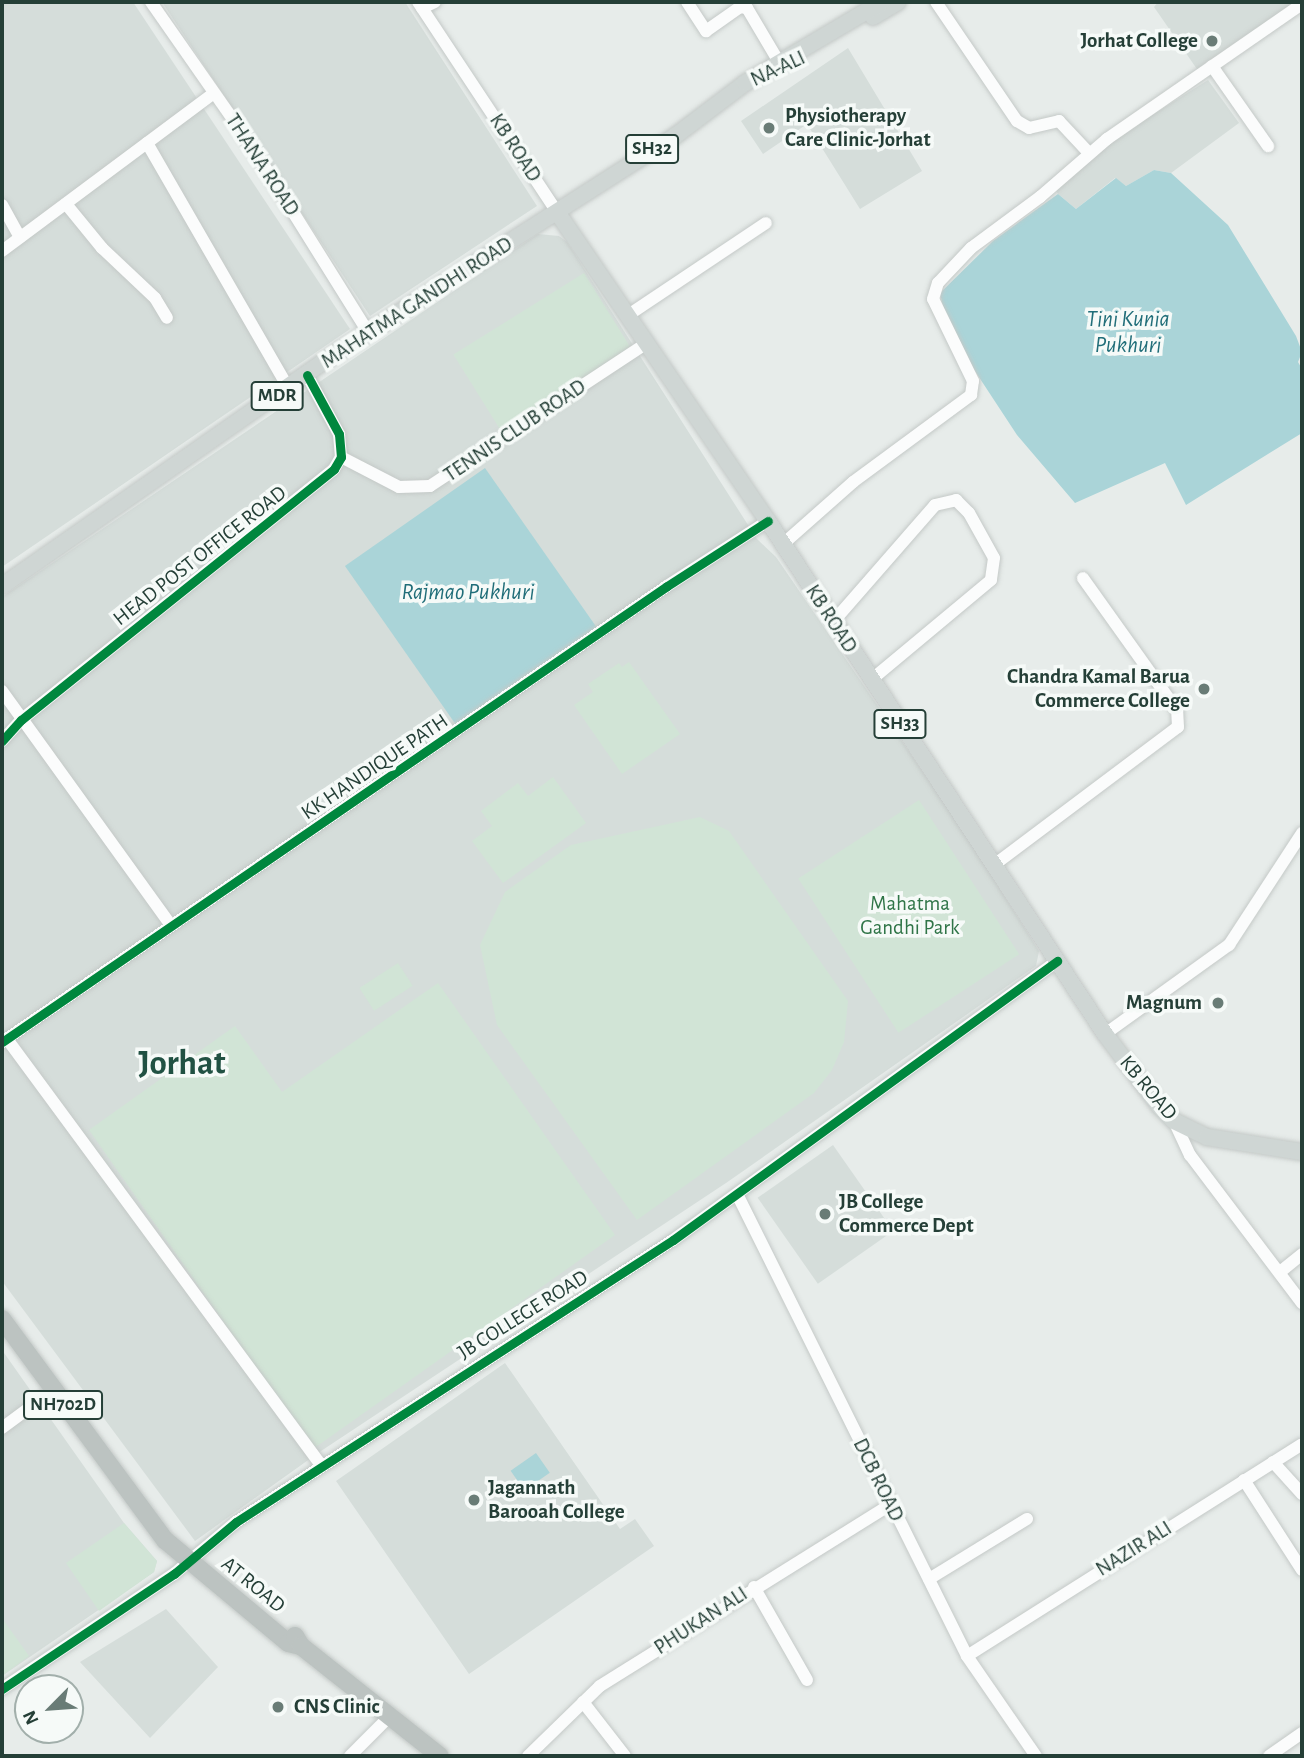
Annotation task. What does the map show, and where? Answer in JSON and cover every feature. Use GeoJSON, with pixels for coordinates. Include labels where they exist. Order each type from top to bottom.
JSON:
{"type":"FeatureCollection","features":[{"type":"Feature","properties":{"kind":"highway","name":"AT ROAD"},"geometry":{"type":"LineString","coordinates":[[2,1319],[52,1391],[129,1489],[139,1491],[191,1558],[294,1634],[301,1646],[440,1756]]}},
{"type":"Feature","properties":{"kind":"main road"},"geometry":{"type":"LineString","coordinates":[[865,2],[748,75],[749,81],[882,2]]}},
{"type":"Feature","properties":{"kind":"main road","name":"NA-ALI"},"geometry":{"type":"LineString","coordinates":[[557,212],[674,136],[749,81],[756,84],[781,71],[898,2]]}},
{"type":"Feature","properties":{"kind":"main road","name":"KB ROAD"},"geometry":{"type":"LineString","coordinates":[[557,212],[768,521],[1105,1034],[1174,1121],[1228,1142],[1302,1152]]}},
{"type":"Feature","properties":{"kind":"main road","name":"MAHATMA GANDHI ROAD"},"geometry":{"type":"LineString","coordinates":[[2,586],[368,332],[557,212]]}},
{"type":"Feature","properties":{"kind":"street","name":"THANA ROAD"},"geometry":{"type":"LineString","coordinates":[[151,2],[215,93],[368,332]]}},
{"type":"Feature","properties":{"kind":"street"},"geometry":{"type":"LineString","coordinates":[[420,5],[435,2]]}},
{"type":"Feature","properties":{"kind":"street"},"geometry":{"type":"LineString","coordinates":[[687,2],[706,31],[740,7],[747,8],[776,57]]}},
{"type":"Feature","properties":{"kind":"street"},"geometry":{"type":"LineString","coordinates":[[936,2],[1017,121],[1029,128],[1059,121],[1089,153]]}},
{"type":"Feature","properties":{"kind":"street"},"geometry":{"type":"LineString","coordinates":[[783,544],[853,482],[971,395],[973,381],[935,306],[938,283],[980,239],[1040,197],[1089,153],[1302,4]]}},
{"type":"Feature","properties":{"kind":"street","name":"KB ROAD"},"geometry":{"type":"LineString","coordinates":[[420,5],[557,212]]}},
{"type":"Feature","properties":{"kind":"street"},"geometry":{"type":"LineString","coordinates":[[1212,66],[1268,146]]}},
{"type":"Feature","properties":{"kind":"street"},"geometry":{"type":"LineString","coordinates":[[2,251],[215,93]]}},
{"type":"Feature","properties":{"kind":"street"},"geometry":{"type":"LineString","coordinates":[[146,143],[289,388]]}},
{"type":"Feature","properties":{"kind":"street"},"geometry":{"type":"LineString","coordinates":[[66,204],[102,248],[155,298],[167,318]]}},
{"type":"Feature","properties":{"kind":"street"},"geometry":{"type":"LineString","coordinates":[[2,205],[20,237]]}},
{"type":"Feature","properties":{"kind":"street"},"geometry":{"type":"LineString","coordinates":[[627,316],[766,223]]}},
{"type":"Feature","properties":{"kind":"street","name":"TENNIS CLUB ROAD"},"geometry":{"type":"LineString","coordinates":[[341,457],[399,487],[430,486],[645,344]]}},
{"type":"Feature","properties":{"kind":"street"},"geometry":{"type":"LineString","coordinates":[[307,375],[338,434],[341,457]]}},
{"type":"Feature","properties":{"kind":"street","name":"HEAD POST OFFICE ROAD"},"geometry":{"type":"LineString","coordinates":[[3,738],[21,720],[307,494],[341,457]]}},
{"type":"Feature","properties":{"kind":"street"},"geometry":{"type":"LineString","coordinates":[[833,622],[935,505],[956,500],[969,513],[993,558],[991,580],[871,680]]}},
{"type":"Feature","properties":{"kind":"street","name":"KK HANDIQUE PATH"},"geometry":{"type":"LineString","coordinates":[[4,1040],[768,521]]}},
{"type":"Feature","properties":{"kind":"street"},"geometry":{"type":"LineString","coordinates":[[994,865],[1178,727],[1177,710],[1083,578]]}},
{"type":"Feature","properties":{"kind":"street"},"geometry":{"type":"LineString","coordinates":[[2,691],[171,925]]}},
{"type":"Feature","properties":{"kind":"street"},"geometry":{"type":"LineString","coordinates":[[1105,1034],[1229,945],[1302,833]]}},
{"type":"Feature","properties":{"kind":"street","name":"JB COLLEGE ROAD"},"geometry":{"type":"LineString","coordinates":[[2,1689],[321,1465],[673,1240],[1056,961]]}},
{"type":"Feature","properties":{"kind":"street"},"geometry":{"type":"LineString","coordinates":[[4,1040],[321,1465]]}},
{"type":"Feature","properties":{"kind":"street"},"geometry":{"type":"LineString","coordinates":[[1174,1121],[1190,1155],[1302,1303]]}},
{"type":"Feature","properties":{"kind":"street","name":"DCB ROAD"},"geometry":{"type":"LineString","coordinates":[[737,1194],[967,1656],[1036,1756]]}},
{"type":"Feature","properties":{"kind":"street"},"geometry":{"type":"LineString","coordinates":[[1280,1272],[1302,1255]]}},
{"type":"Feature","properties":{"kind":"street"},"geometry":{"type":"LineString","coordinates":[[2,1428],[52,1391]]}},
{"type":"Feature","properties":{"kind":"street","name":"NAZIR ALI"},"geometry":{"type":"LineString","coordinates":[[967,1656],[1302,1444]]}},
{"type":"Feature","properties":{"kind":"street"},"geometry":{"type":"LineString","coordinates":[[1273,1462],[1302,1494]]}},
{"type":"Feature","properties":{"kind":"street"},"geometry":{"type":"LineString","coordinates":[[1244,1480],[1302,1570]]}},
{"type":"Feature","properties":{"kind":"street","name":"PHUKAN ALI"},"geometry":{"type":"LineString","coordinates":[[528,1756],[600,1686],[754,1587],[890,1505]]}},
{"type":"Feature","properties":{"kind":"street"},"geometry":{"type":"LineString","coordinates":[[929,1579],[1027,1519]]}},
{"type":"Feature","properties":{"kind":"street"},"geometry":{"type":"LineString","coordinates":[[754,1587],[807,1680]]}},
{"type":"Feature","properties":{"kind":"street"},"geometry":{"type":"LineString","coordinates":[[583,1702],[625,1756]]}},
{"type":"Feature","properties":{"kind":"street"},"geometry":{"type":"LineString","coordinates":[[351,1756],[389,1717]]}},
{"type":"Feature","properties":{"kind":"street"},"geometry":{"type":"LineString","coordinates":[[1269,1756],[1302,1733]]}},
{"type":"Feature","properties":{"kind":"shaded area"},"geometry":{"type":"Polygon","coordinates":[[[2,2],[133,2],[350,329],[2,567],[2,2]]]}},
{"type":"Feature","properties":{"kind":"shaded area"},"geometry":{"type":"Polygon","coordinates":[[[162,2],[405,2],[537,206],[370,316],[162,2]]]}},
{"type":"Feature","properties":{"kind":"shaded area","name":"Jorhat College"},"geometry":{"type":"Polygon","coordinates":[[[1158,2],[1302,2],[1199,72],[1154,7],[1158,2]]]}},
{"type":"Feature","properties":{"kind":"shaded area"},"geometry":{"type":"Polygon","coordinates":[[[848,48],[922,171],[860,209],[807,124],[763,154],[741,121],[848,48]]]}},
{"type":"Feature","properties":{"kind":"shaded area"},"geometry":{"type":"Polygon","coordinates":[[[1208,80],[1239,123],[1171,173],[1154,170],[1126,186],[1115,178],[1076,209],[1058,194],[1049,180],[1208,80]]]}},
{"type":"Feature","properties":{"kind":"shaded area"},"geometry":{"type":"Polygon","coordinates":[[[538,234],[559,236],[567,242],[757,539],[776,557],[966,835],[1039,951],[1036,966],[726,1183],[318,1453],[195,1541],[2,1281],[2,597],[538,234]]]}},
{"type":"Feature","properties":{"kind":"shaded area","name":"JB College Commerce Dept"},"geometry":{"type":"Polygon","coordinates":[[[833,1145],[893,1231],[818,1284],[758,1198],[833,1145]]]}},
{"type":"Feature","properties":{"kind":"shaded area"},"geometry":{"type":"Polygon","coordinates":[[[2,1350],[124,1523],[157,1561],[154,1572],[2,1676],[2,1350]]]}},
{"type":"Feature","properties":{"kind":"shaded area","name":"Jagannath Barooah College"},"geometry":{"type":"Polygon","coordinates":[[[505,1363],[620,1529],[635,1519],[654,1546],[469,1674],[336,1481],[505,1363]]]}},
{"type":"Feature","properties":{"kind":"shaded area"},"geometry":{"type":"Polygon","coordinates":[[[166,1609],[218,1667],[150,1738],[80,1662],[166,1609]]]}},
{"type":"Feature","properties":{"kind":"green space"},"geometry":{"type":"Polygon","coordinates":[[[584,273],[632,349],[501,431],[453,355],[584,273]]]}},
{"type":"Feature","properties":{"kind":"green space"},"geometry":{"type":"Polygon","coordinates":[[[629,662],[680,734],[622,774],[574,705],[593,692],[588,684],[619,663],[622,667],[629,662]]]}},
{"type":"Feature","properties":{"kind":"green space"},"geometry":{"type":"Polygon","coordinates":[[[553,777],[586,823],[503,883],[472,841],[492,826],[481,811],[518,783],[528,796],[553,777]]]}},
{"type":"Feature","properties":{"kind":"green space","name":"Mahatma Gandhi Park"},"geometry":{"type":"Polygon","coordinates":[[[919,800],[1019,954],[898,1033],[798,878],[919,800]]]}},
{"type":"Feature","properties":{"kind":"green space"},"geometry":{"type":"Polygon","coordinates":[[[700,817],[729,831],[848,1001],[844,1042],[832,1070],[814,1093],[637,1220],[497,1025],[480,945],[505,892],[571,845],[700,817]]]}},
{"type":"Feature","properties":{"kind":"green space"},"geometry":{"type":"Polygon","coordinates":[[[398,963],[413,986],[374,1011],[359,988],[398,963]]]}},
{"type":"Feature","properties":{"kind":"green space"},"geometry":{"type":"Polygon","coordinates":[[[438,983],[615,1235],[313,1449],[89,1130],[235,1026],[282,1092],[438,983]]]}},
{"type":"Feature","properties":{"kind":"green space"},"geometry":{"type":"Polygon","coordinates":[[[124,1523],[157,1561],[154,1572],[99,1611],[66,1563],[124,1523]]]}},
{"type":"Feature","properties":{"kind":"green space"},"geometry":{"type":"Polygon","coordinates":[[[2,1618],[29,1656],[2,1676],[2,1618]]]}},
{"type":"Feature","properties":{"kind":"water","name":"Tini Kunia Pukhuri"},"geometry":{"type":"Polygon","coordinates":[[[1154,170],[1171,173],[1228,225],[1296,336],[1302,352],[1298,362],[1302,369],[1302,433],[1186,505],[1165,463],[1075,503],[1017,435],[948,330],[940,293],[993,241],[1058,194],[1076,209],[1116,178],[1126,186],[1154,170]]]}},
{"type":"Feature","properties":{"kind":"water","name":"Rajmao Pukhuri"},"geometry":{"type":"Polygon","coordinates":[[[485,468],[600,632],[460,730],[345,566],[485,468]]]}},
{"type":"Feature","properties":{"kind":"water"},"geometry":{"type":"Polygon","coordinates":[[[536,1453],[550,1473],[524,1490],[511,1471],[536,1453]]]}},
{"type":"Feature","properties":{"kind":"cycle path"},"geometry":{"type":"LineString","coordinates":[[2,741],[21,720],[334,469],[341,457],[339,434],[307,375]]}},
{"type":"Feature","properties":{"kind":"cycle path"},"geometry":{"type":"LineString","coordinates":[[2,1042],[667,586],[768,521]]}},
{"type":"Feature","properties":{"kind":"cycle path"},"geometry":{"type":"LineString","coordinates":[[2,1689],[174,1574],[236,1522],[673,1240],[1057,961]]}},
{"type":"Feature","properties":{"kind":"place","name":"Jorhat College"},"geometry":{"type":"Point","coordinates":[1212,41]}},
{"type":"Feature","properties":{"kind":"place","name":"Physiotherapy Care Clinic-Jorhat"},"geometry":{"type":"Point","coordinates":[769,128]}},
{"type":"Feature","properties":{"kind":"place","name":"Chandra Kamal Barua Commerce College"},"geometry":{"type":"Point","coordinates":[1204,689]}},
{"type":"Feature","properties":{"kind":"place","name":"Magnum"},"geometry":{"type":"Point","coordinates":[1218,1003]}},
{"type":"Feature","properties":{"kind":"place","name":"JB College Commerce Dept"},"geometry":{"type":"Point","coordinates":[825,1214]}},
{"type":"Feature","properties":{"kind":"place","name":"Jagannath Barooah College"},"geometry":{"type":"Point","coordinates":[474,1500]}},
{"type":"Feature","properties":{"kind":"place","name":"CNS Clinic"},"geometry":{"type":"Point","coordinates":[278,1707]}},
{"type":"Feature","properties":{"kind":"district","name":"Jorhat"},"geometry":{"type":"Point","coordinates":[182,1064]}}]}
